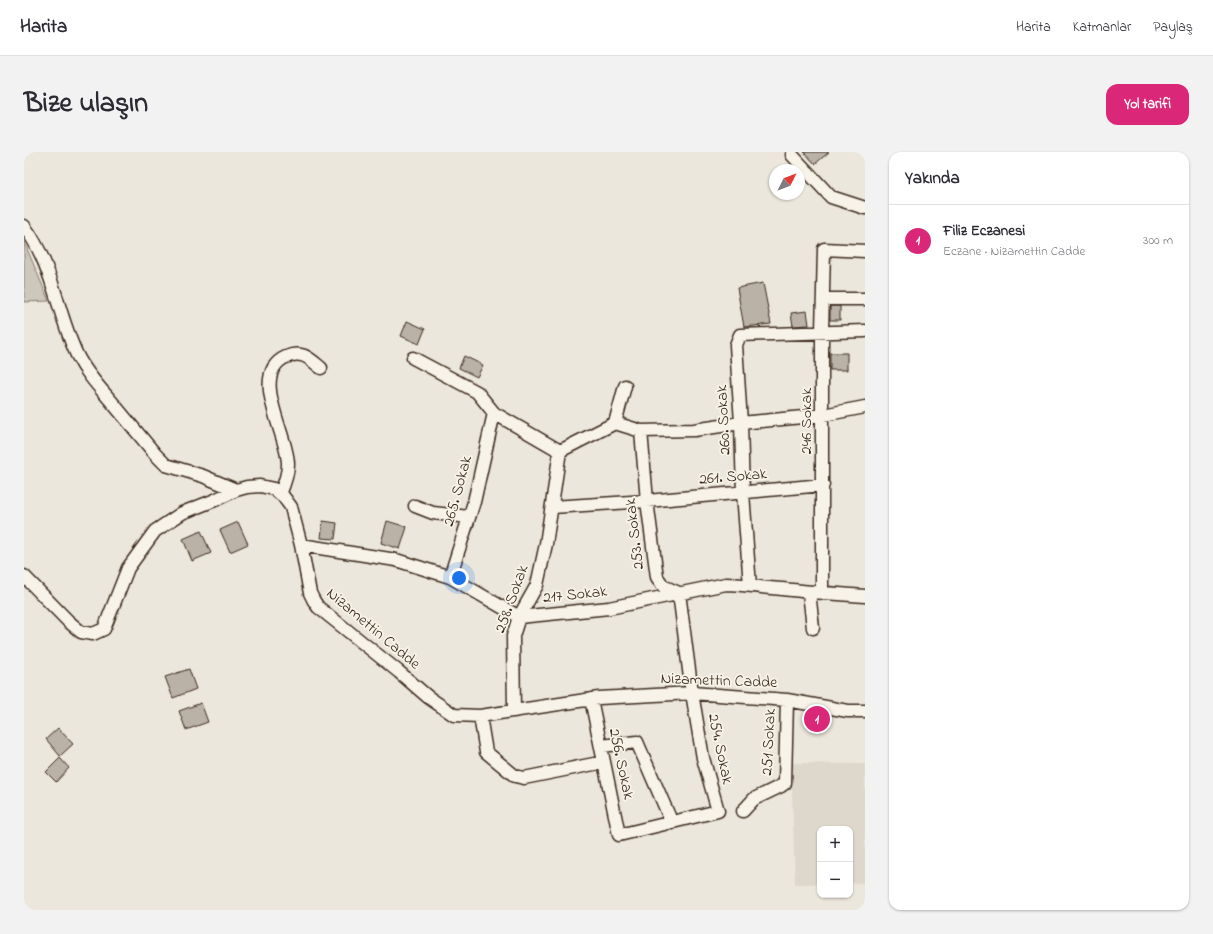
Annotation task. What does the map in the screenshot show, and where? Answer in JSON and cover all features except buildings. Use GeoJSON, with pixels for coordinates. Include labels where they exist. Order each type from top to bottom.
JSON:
{"type":"FeatureCollection","features":[{"type":"Feature","properties":{"kind":"street"},"geometry":{"type":"LineString","coordinates":[[792,155],[830,197],[865,208]]}},
{"type":"Feature","properties":{"kind":"street"},"geometry":{"type":"LineString","coordinates":[[24,226],[33,238],[44,261],[77,354],[86,372],[156,455],[166,464],[203,476],[236,490]]}},
{"type":"Feature","properties":{"kind":"street","name":"246 Sokak"},"geometry":{"type":"LineString","coordinates":[[822,593],[822,332],[824,299],[824,249],[865,251]]}},
{"type":"Feature","properties":{"kind":"street"},"geometry":{"type":"LineString","coordinates":[[824,299],[865,299]]}},
{"type":"Feature","properties":{"kind":"street"},"geometry":{"type":"LineString","coordinates":[[822,332],[865,331]]}},
{"type":"Feature","properties":{"kind":"street","name":"260. Sokak"},"geometry":{"type":"LineString","coordinates":[[750,586],[743,493],[741,423],[736,345],[740,335],[822,332]]}},
{"type":"Feature","properties":{"kind":"street"},"geometry":{"type":"LineString","coordinates":[[24,576],[68,621],[81,632],[93,634],[104,629],[128,568],[155,531],[182,513],[236,490],[260,486],[274,489],[280,494],[286,478],[288,465],[286,448],[271,397],[269,382],[270,373],[275,365],[281,360],[288,356],[301,354],[309,358],[321,368]]}},
{"type":"Feature","properties":{"kind":"street"},"geometry":{"type":"LineString","coordinates":[[413,358],[477,392],[494,413],[560,451],[615,423],[641,431],[694,430],[741,423],[823,415],[865,407]]}},
{"type":"Feature","properties":{"kind":"street"},"geometry":{"type":"LineString","coordinates":[[615,423],[625,386]]}},
{"type":"Feature","properties":{"kind":"street","name":"265. Sokak"},"geometry":{"type":"LineString","coordinates":[[450,577],[474,502],[494,413]]}},
{"type":"Feature","properties":{"kind":"street","name":"253. Sokak"},"geometry":{"type":"LineString","coordinates":[[641,431],[647,501],[657,576],[663,586],[679,593]]}},
{"type":"Feature","properties":{"kind":"street","name":"258. Sokak"},"geometry":{"type":"LineString","coordinates":[[514,711],[513,636],[519,617],[537,585],[546,544],[560,451]]}},
{"type":"Feature","properties":{"kind":"street","name":"261. Sokak"},"geometry":{"type":"LineString","coordinates":[[552,507],[743,493],[822,484]]}},
{"type":"Feature","properties":{"kind":"street","name":"Nizamettin Cadde"},"geometry":{"type":"LineString","coordinates":[[280,494],[288,501],[291,507],[301,544],[310,593],[314,601],[318,606],[428,697],[454,716],[480,716],[591,699],[692,693],[787,700],[848,711],[865,711]]}},
{"type":"Feature","properties":{"kind":"street"},"geometry":{"type":"LineString","coordinates":[[415,506],[433,513],[469,517]]}},
{"type":"Feature","properties":{"kind":"street"},"geometry":{"type":"LineString","coordinates":[[301,544],[396,560],[450,577],[519,617]]}},
{"type":"Feature","properties":{"kind":"street","name":"217 Sokak"},"geometry":{"type":"LineString","coordinates":[[519,617],[609,608],[726,584],[740,584],[809,592],[865,596]]}},
{"type":"Feature","properties":{"kind":"street"},"geometry":{"type":"LineString","coordinates":[[809,592],[813,628]]}},
{"type":"Feature","properties":{"kind":"street"},"geometry":{"type":"LineString","coordinates":[[679,593],[692,693]]}},
{"type":"Feature","properties":{"kind":"street","name":"254. Sokak"},"geometry":{"type":"LineString","coordinates":[[672,822],[718,811],[703,758],[692,693]]}},
{"type":"Feature","properties":{"kind":"street","name":"256. Sokak"},"geometry":{"type":"LineString","coordinates":[[591,699],[619,835],[672,822]]}},
{"type":"Feature","properties":{"kind":"street","name":"251 Sokak"},"geometry":{"type":"LineString","coordinates":[[742,811],[754,799],[785,783],[787,700]]}},
{"type":"Feature","properties":{"kind":"street"},"geometry":{"type":"LineString","coordinates":[[480,716],[486,752],[515,776],[524,778],[604,762]]}},
{"type":"Feature","properties":{"kind":"street"},"geometry":{"type":"LineString","coordinates":[[601,746],[637,742],[672,822]]}},
{"type":"Feature","properties":{"kind":"shaded area"},"geometry":{"type":"Polygon","coordinates":[[[24,242],[49,301],[24,302],[24,242]]]}},
{"type":"Feature","properties":{"kind":"shaded area"},"geometry":{"type":"Polygon","coordinates":[[[791,763],[865,764],[865,883],[853,883],[853,826],[817,826],[817,884],[795,884],[791,763]]]}},
{"type":"Feature","properties":{"kind":"place","name":"Filiz Eczanesi"},"geometry":{"type":"Point","coordinates":[817,719]}}]}
